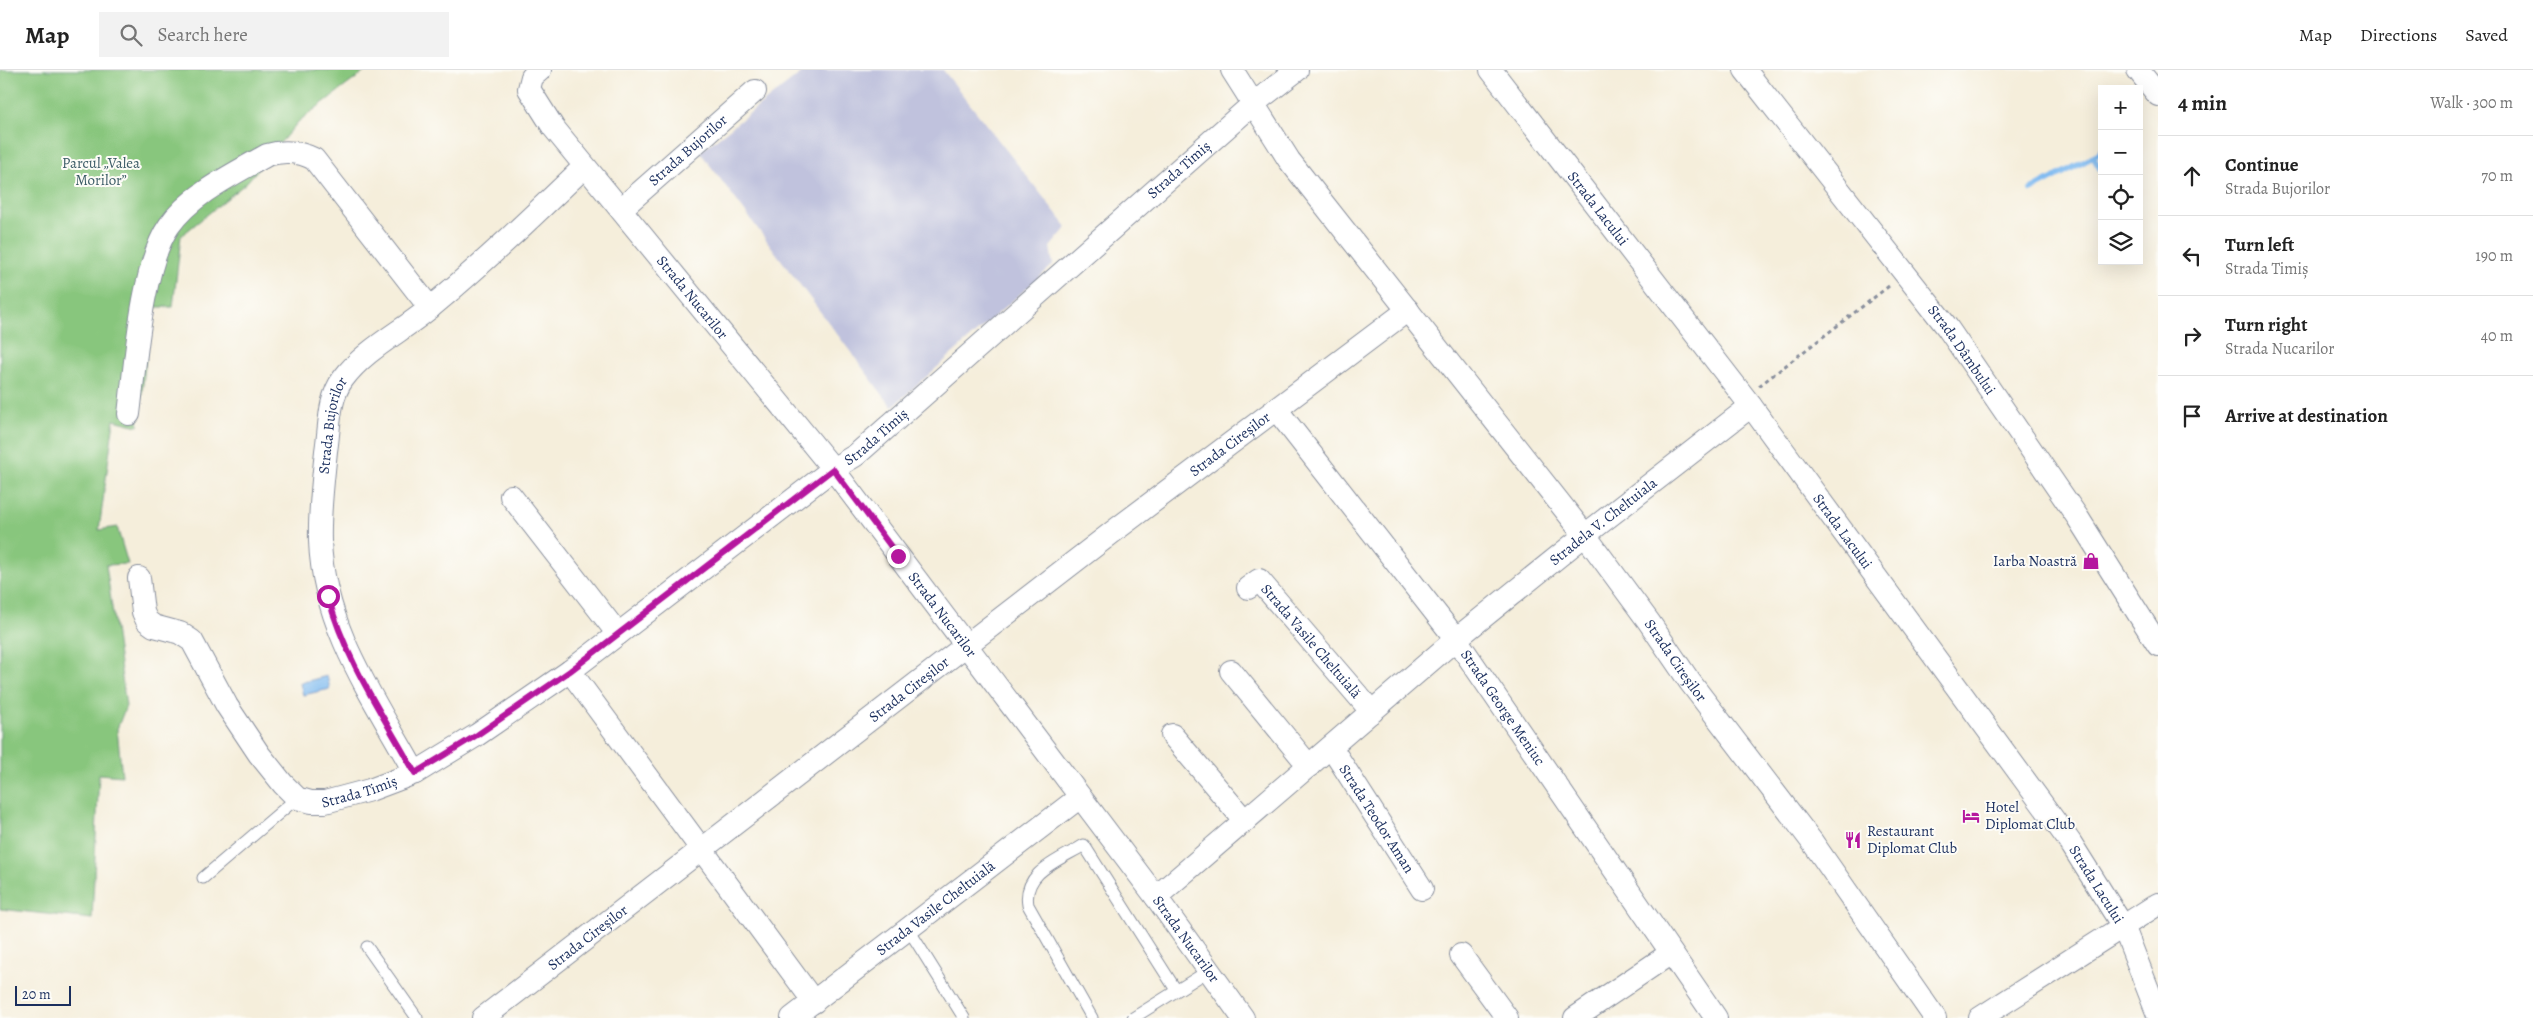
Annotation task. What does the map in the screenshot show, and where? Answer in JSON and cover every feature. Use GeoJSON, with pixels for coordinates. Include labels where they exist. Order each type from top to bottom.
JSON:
{"type":"FeatureCollection","features":[{"type":"Feature","properties":{"kind":"street","name":"Strada Cireșilor"},"geometry":{"type":"LineString","coordinates":[[1232,70],[1289,160],[1585,535],[1650,622],[1690,682],[1813,843],[1935,1018]]}},
{"type":"Feature","properties":{"kind":"street","name":"Strada Timiș"},"geometry":{"type":"LineString","coordinates":[[297,798],[311,802],[325,802],[370,790],[415,773],[477,735],[570,671],[833,469],[856,455],[1253,104],[1297,70]]}},
{"type":"Feature","properties":{"kind":"street","name":"Strada Lacului"},"geometry":{"type":"LineString","coordinates":[[1491,70],[1748,401],[2070,842],[2124,928],[2158,1015]]}},
{"type":"Feature","properties":{"kind":"street","name":"Strada Dâmbului"},"geometry":{"type":"LineString","coordinates":[[1745,70],[1947,327],[2078,518],[2158,645]]}},
{"type":"Feature","properties":{"kind":"street"},"geometry":{"type":"LineString","coordinates":[[2138,70],[2158,95]]}},
{"type":"Feature","properties":{"kind":"street","name":"Strada Nucarilor"},"geometry":{"type":"LineString","coordinates":[[536,74],[529,89],[536,102],[584,167],[621,209],[833,469],[1156,897],[1243,1018]]}},
{"type":"Feature","properties":{"kind":"street","name":"Strada Bujorilor"},"geometry":{"type":"LineString","coordinates":[[621,209],[755,91]]}},
{"type":"Feature","properties":{"kind":"street"},"geometry":{"type":"LineString","coordinates":[[129,414],[136,351],[149,278],[168,226],[181,212],[202,195],[267,155],[279,151],[293,151],[314,159],[430,308]]}},
{"type":"Feature","properties":{"kind":"street","name":"Strada Bujorilor"},"geometry":{"type":"LineString","coordinates":[[415,773],[369,694],[333,615],[320,543],[320,517],[333,398],[337,387],[360,361],[430,308],[507,241],[584,167]]}},
{"type":"Feature","properties":{"kind":"street","name":"Strada Cireșilor"},"geometry":{"type":"LineString","coordinates":[[483,1018],[1276,409],[1408,310]]}},
{"type":"Feature","properties":{"kind":"street","name":"Stradela V. Cheltuiala"},"geometry":{"type":"LineString","coordinates":[[1456,639],[1748,401]]}},
{"type":"Feature","properties":{"kind":"street","name":"Strada George Meniuc"},"geometry":{"type":"LineString","coordinates":[[1276,409],[1456,639],[1716,1018]]}},
{"type":"Feature","properties":{"kind":"street"},"geometry":{"type":"LineString","coordinates":[[512,496],[618,634]]}},
{"type":"Feature","properties":{"kind":"street"},"geometry":{"type":"LineString","coordinates":[[139,578],[142,612],[147,621],[154,626],[180,632],[192,641],[211,680],[254,746],[282,784],[297,798]]}},
{"type":"Feature","properties":{"kind":"street","name":"Strada Vasile Cheltuială"},"geometry":{"type":"LineString","coordinates":[[1248,588],[1259,580],[1372,712]]}},
{"type":"Feature","properties":{"kind":"street","name":"Strada Vasile Cheltuială"},"geometry":{"type":"LineString","coordinates":[[1156,897],[1456,639]]}},
{"type":"Feature","properties":{"kind":"street"},"geometry":{"type":"LineString","coordinates":[[570,671],[814,1002]]}},
{"type":"Feature","properties":{"kind":"street"},"geometry":{"type":"LineString","coordinates":[[1231,671],[1309,766]]}},
{"type":"Feature","properties":{"kind":"street"},"geometry":{"type":"LineString","coordinates":[[1172,735],[1245,821]]}},
{"type":"Feature","properties":{"kind":"street","name":"Strada Teodor Aman"},"geometry":{"type":"LineString","coordinates":[[1331,747],[1422,889]]}},
{"type":"Feature","properties":{"kind":"street","name":"Strada Vasile Cheltuială"},"geometry":{"type":"LineString","coordinates":[[792,1018],[1080,797]]}},
{"type":"Feature","properties":{"kind":"street"},"geometry":{"type":"LineString","coordinates":[[1980,1018],[2124,928],[2158,904]]}},
{"type":"Feature","properties":{"kind":"street"},"geometry":{"type":"LineString","coordinates":[[1575,1018],[1671,953]]}},
{"type":"Feature","properties":{"kind":"street"},"geometry":{"type":"LineString","coordinates":[[1461,955],[1507,1018]]}},
{"type":"Feature","properties":{"kind":"lane"},"geometry":{"type":"LineString","coordinates":[[202,878],[297,798]]}},
{"type":"Feature","properties":{"kind":"lane"},"geometry":{"type":"LineString","coordinates":[[1092,1018],[1028,905],[1026,897],[1028,888],[1035,875],[1084,845],[1176,990]]}},
{"type":"Feature","properties":{"kind":"lane"},"geometry":{"type":"LineString","coordinates":[[909,930],[964,1018]]}},
{"type":"Feature","properties":{"kind":"lane"},"geometry":{"type":"LineString","coordinates":[[367,947],[417,1018]]}},
{"type":"Feature","properties":{"kind":"lane"},"geometry":{"type":"LineString","coordinates":[[1133,1018],[1208,971]]}},
{"type":"Feature","properties":{"kind":"path"},"geometry":{"type":"LineString","coordinates":[[1748,401],[1904,274]]}},
{"type":"Feature","properties":{"kind":"shaded area"},"geometry":{"type":"Polygon","coordinates":[[[805,70],[943,70],[1067,227],[1050,247],[1053,265],[892,407],[700,152],[805,70]]]}},
{"type":"Feature","properties":{"kind":"green space","name":"Parcul „Valea Morilor”"},"geometry":{"type":"Polygon","coordinates":[[[0,70],[367,70],[299,121],[246,183],[181,236],[173,307],[152,307],[138,426],[114,420],[99,530],[117,527],[128,564],[106,565],[126,706],[117,729],[122,776],[99,774],[92,919],[0,909],[0,70]]]}},
{"type":"Feature","properties":{"kind":"water"},"geometry":{"type":"Polygon","coordinates":[[[327,676],[330,689],[303,695],[300,683],[327,676]]]}},
{"type":"Feature","properties":{"kind":"waterway"},"geometry":{"type":"LineString","coordinates":[[2031,190],[2098,153]]}},
{"type":"Feature","properties":{"kind":"waterway"},"geometry":{"type":"LineString","coordinates":[[2093,157],[2098,165]]}},
{"type":"Feature","properties":{"kind":"place","name":"Iarba Noastră"},"geometry":{"type":"Point","coordinates":[2091,561]}},
{"type":"Feature","properties":{"kind":"place","name":"Hotel Diplomat Club"},"geometry":{"type":"Point","coordinates":[1971,816]}},
{"type":"Feature","properties":{"kind":"place","name":"Restaurant Diplomat Club"},"geometry":{"type":"Point","coordinates":[1853,840]}},
{"type":"Feature","properties":{"kind":"route"},"geometry":{"type":"LineString","coordinates":[[328,596],[333,615],[348,651],[369,694],[415,773],[477,735],[570,671],[833,469],[898,556]]}}]}
